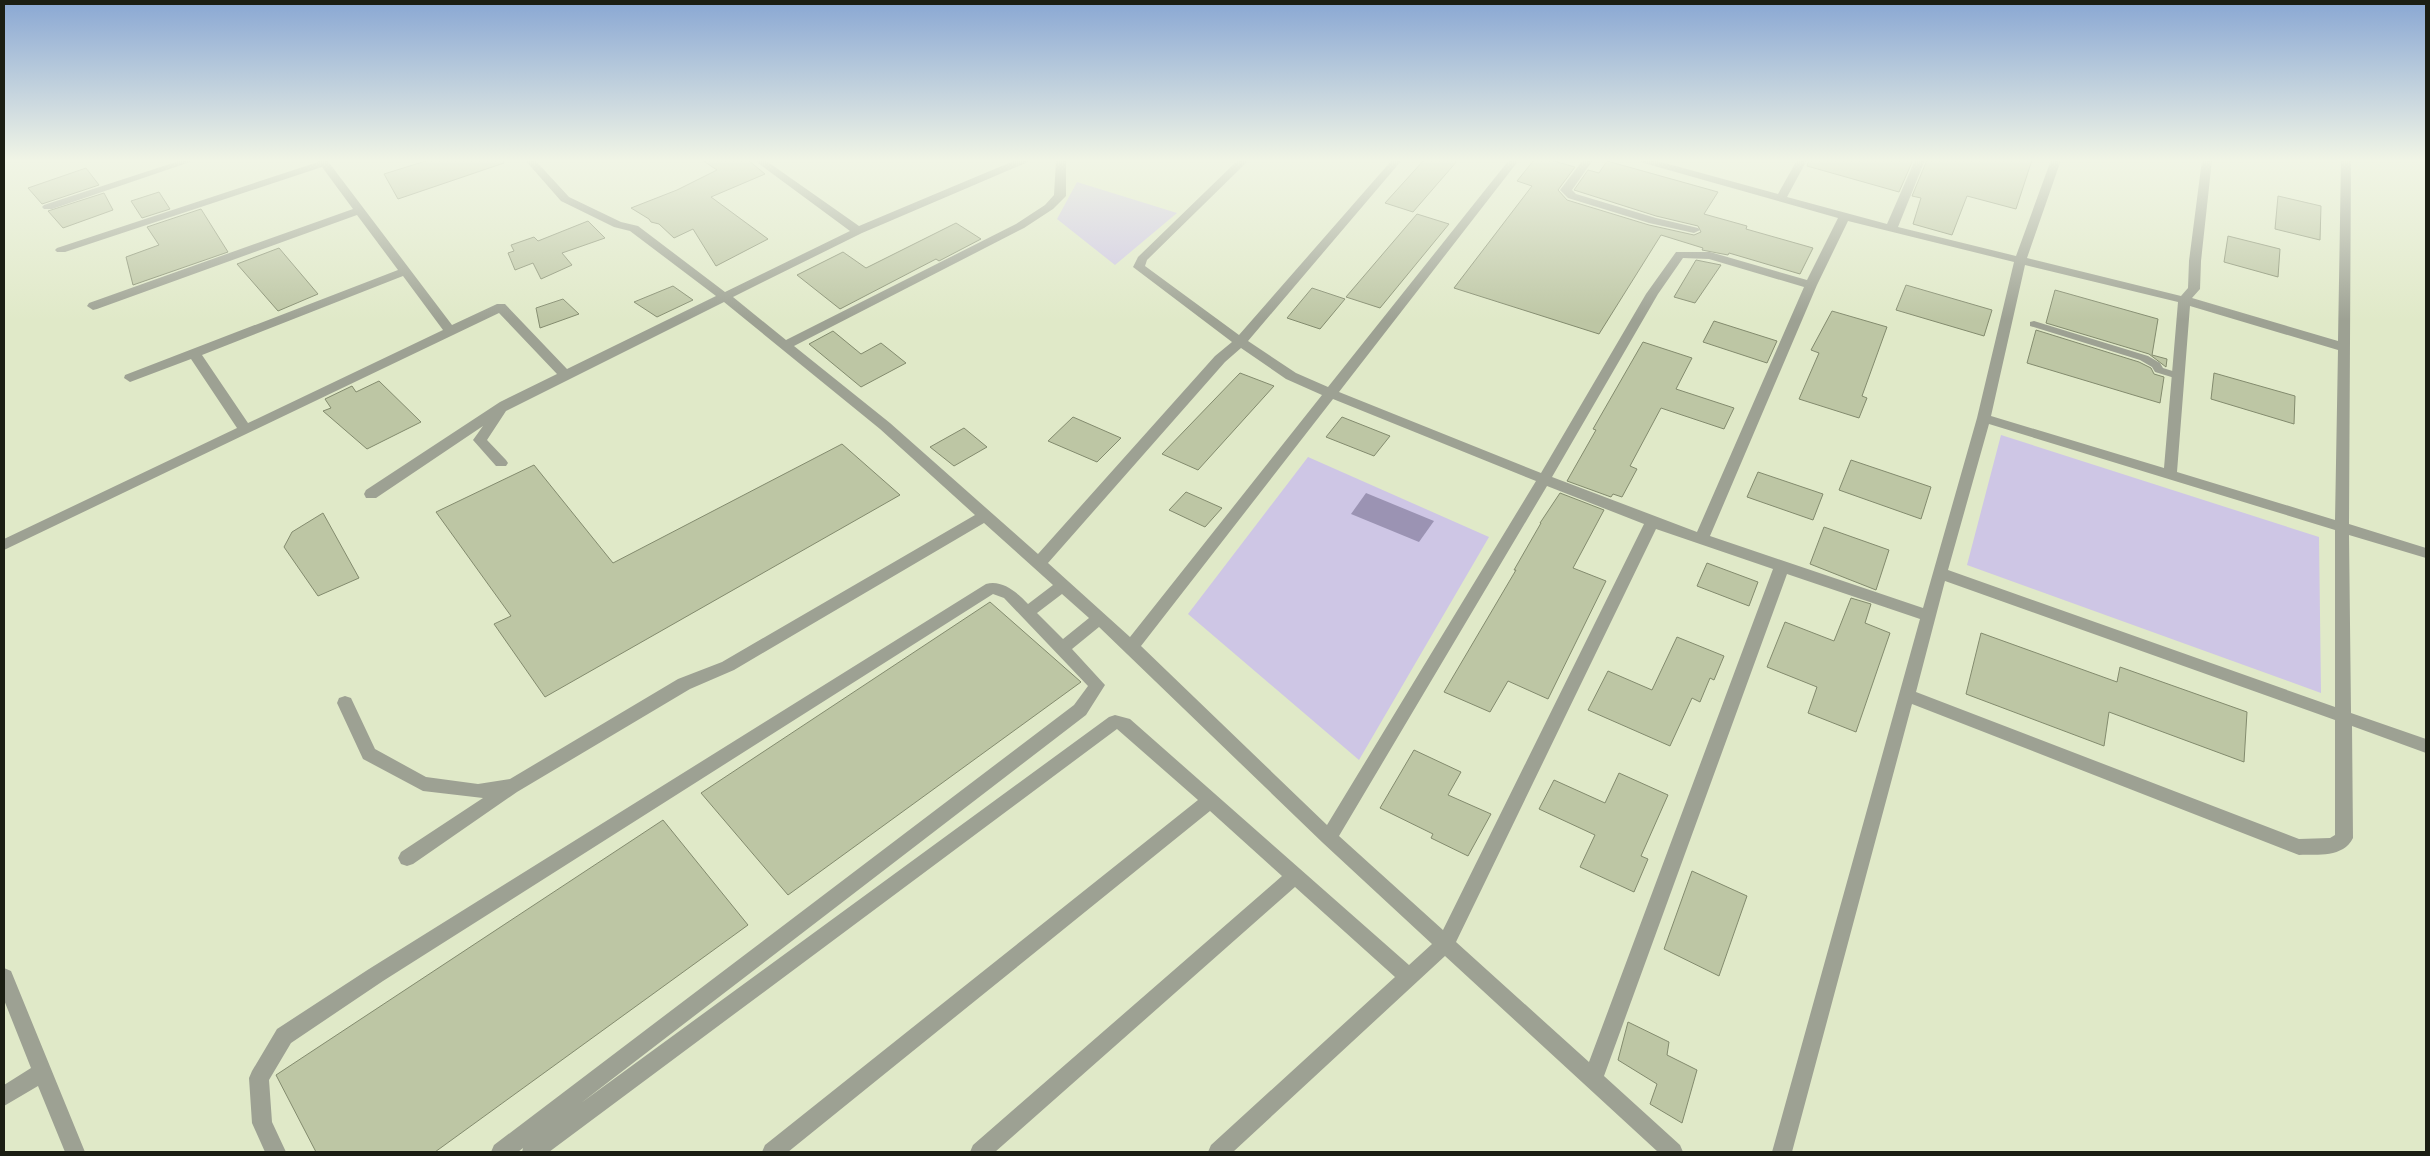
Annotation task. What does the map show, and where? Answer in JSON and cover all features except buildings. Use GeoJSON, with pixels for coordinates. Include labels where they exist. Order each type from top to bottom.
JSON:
{"type":"FeatureCollection","features":[{"type":"Feature","properties":{"kind":"street"},"geometry":{"type":"LineString","coordinates":[[61,250],[167,214]]}},
{"type":"Feature","properties":{"kind":"street"},"geometry":{"type":"LineString","coordinates":[[93,306],[348,214]]}},
{"type":"Feature","properties":{"kind":"street"},"geometry":{"type":"LineString","coordinates":[[362,214],[450,331]]}},
{"type":"Feature","properties":{"kind":"street"},"geometry":{"type":"LineString","coordinates":[[596,214],[618,225],[634,228],[725,297],[885,426],[1131,647],[1329,838],[1673,1152]]}},
{"type":"Feature","properties":{"kind":"street"},"geometry":{"type":"LineString","coordinates":[[834,214],[858,231]]}},
{"type":"Feature","properties":{"kind":"street"},"geometry":{"type":"LineString","coordinates":[[371,494],[505,405],[858,231],[898,214]]}},
{"type":"Feature","properties":{"kind":"street"},"geometry":{"type":"LineString","coordinates":[[786,346],[1020,226],[1039,214]]}},
{"type":"Feature","properties":{"kind":"street"},"geometry":{"type":"LineString","coordinates":[[1188,214],[1142,259],[1139,267],[1240,342],[1291,376],[1652,522],[1928,616]]}},
{"type":"Feature","properties":{"kind":"street"},"geometry":{"type":"LineString","coordinates":[[1038,564],[1220,359],[1240,342],[1351,214]]}},
{"type":"Feature","properties":{"kind":"street"},"geometry":{"type":"LineString","coordinates":[[1131,647],[1472,214]]}},
{"type":"Feature","properties":{"kind":"street"},"geometry":{"type":"LineString","coordinates":[[1629,214],[1694,230]]}},
{"type":"Feature","properties":{"kind":"street"},"geometry":{"type":"LineString","coordinates":[[1841,214],[1891,229],[2184,300],[2343,347]]}},
{"type":"Feature","properties":{"kind":"street"},"geometry":{"type":"LineString","coordinates":[[1891,229],[1897,214]]}},
{"type":"Feature","properties":{"kind":"street"},"geometry":{"type":"LineString","coordinates":[[1782,1152],[1984,418],[2020,261],[2037,214]]}},
{"type":"Feature","properties":{"kind":"street"},"geometry":{"type":"LineString","coordinates":[[2170,474],[2184,300],[2194,289],[2195,260],[2201,214]]}},
{"type":"Feature","properties":{"kind":"street"},"geometry":{"type":"LineString","coordinates":[[1907,695],[2299,847],[2334,846],[2344,838],[2342,527],[2345,214]]}},
{"type":"Feature","properties":{"kind":"street"},"geometry":{"type":"LineString","coordinates":[[1702,538],[1811,285],[1845,215]]}},
{"type":"Feature","properties":{"kind":"street"},"geometry":{"type":"LineString","coordinates":[[1329,838],[1544,479],[1652,294],[1680,254],[1710,256],[1811,285]]}},
{"type":"Feature","properties":{"kind":"street"},"geometry":{"type":"LineString","coordinates":[[130,378],[405,271]]}},
{"type":"Feature","properties":{"kind":"street"},"geometry":{"type":"LineString","coordinates":[[4,545],[501,307],[565,375]]}},
{"type":"Feature","properties":{"kind":"street"},"geometry":{"type":"LineString","coordinates":[[194,354],[245,429]]}},
{"type":"Feature","properties":{"kind":"street"},"geometry":{"type":"LineString","coordinates":[[501,463],[480,440],[505,405]]}},
{"type":"Feature","properties":{"kind":"street"},"geometry":{"type":"LineString","coordinates":[[1984,418],[2426,553]]}},
{"type":"Feature","properties":{"kind":"street"},"geometry":{"type":"LineString","coordinates":[[408,858],[514,786],[684,684],[728,666],[985,516]]}},
{"type":"Feature","properties":{"kind":"street"},"geometry":{"type":"LineString","coordinates":[[1218,1152],[1445,944],[1652,522]]}},
{"type":"Feature","properties":{"kind":"street"},"geometry":{"type":"LineString","coordinates":[[1593,1079],[1782,566]]}},
{"type":"Feature","properties":{"kind":"street"},"geometry":{"type":"LineString","coordinates":[[1940,573],[2426,746]]}},
{"type":"Feature","properties":{"kind":"street"},"geometry":{"type":"LineString","coordinates":[[1028,612],[1063,586]]}},
{"type":"Feature","properties":{"kind":"street"},"geometry":{"type":"LineString","coordinates":[[276,1152],[262,1123],[259,1078],[284,1036],[376,975],[991,588],[1010,594],[1097,685],[1080,710],[501,1152]]}},
{"type":"Feature","properties":{"kind":"street"},"geometry":{"type":"LineString","coordinates":[[1063,648],[1099,618]]}},
{"type":"Feature","properties":{"kind":"street"},"geometry":{"type":"LineString","coordinates":[[344,702],[369,754],[423,784],[478,791],[514,786]]}},
{"type":"Feature","properties":{"kind":"street"},"geometry":{"type":"LineString","coordinates":[[532,1152],[1108,725],[1115,722],[1124,724],[1409,977]]}},
{"type":"Feature","properties":{"kind":"street"},"geometry":{"type":"LineString","coordinates":[[772,1152],[1210,800]]}},
{"type":"Feature","properties":{"kind":"street"},"geometry":{"type":"LineString","coordinates":[[980,1152],[1295,876]]}},
{"type":"Feature","properties":{"kind":"street"},"geometry":{"type":"LineString","coordinates":[[4,978],[75,1152]]}},
{"type":"Feature","properties":{"kind":"street"},"geometry":{"type":"LineString","coordinates":[[4,1096],[42,1072]]}},
{"type":"Feature","properties":{"kind":"lane"},"geometry":{"type":"LineString","coordinates":[[2034,324],[2144,358],[2156,365],[2159,370],[2178,376]]}},
{"type":"Feature","properties":{"kind":"shaded area"},"geometry":{"type":"Polygon","coordinates":[[[1060,214],[1176,214],[1115,265],[1057,219],[1060,214]]]}},
{"type":"Feature","properties":{"kind":"shaded area"},"geometry":{"type":"Polygon","coordinates":[[[2001,435],[2319,537],[2321,693],[1967,565],[2001,435]]]}},
{"type":"Feature","properties":{"kind":"shaded area"},"geometry":{"type":"Polygon","coordinates":[[[1308,457],[1489,537],[1359,760],[1188,614],[1308,457]]]}},
{"type":"Feature","properties":{"kind":"shaded area"},"geometry":{"type":"Polygon","coordinates":[[[1366,493],[1434,521],[1419,542],[1351,514],[1366,493]]]}}]}
